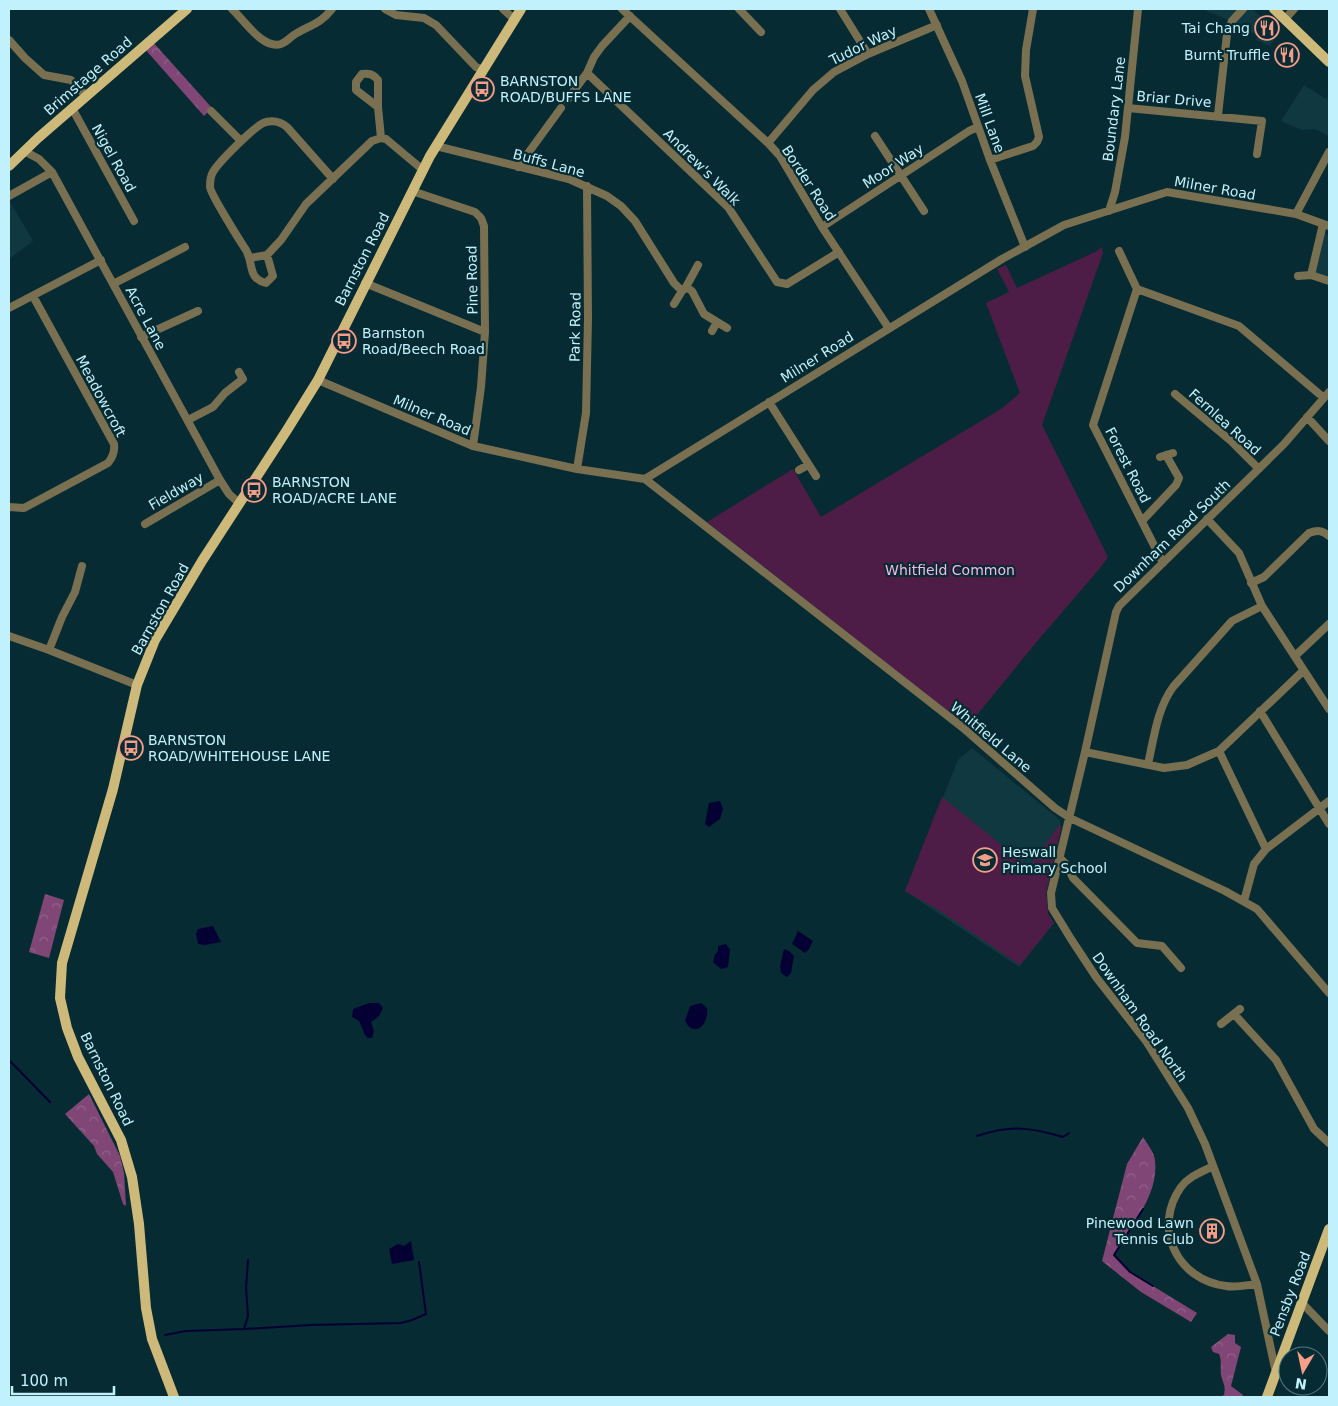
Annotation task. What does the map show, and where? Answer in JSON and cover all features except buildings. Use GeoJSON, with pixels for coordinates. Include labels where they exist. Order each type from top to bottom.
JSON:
{"type":"FeatureCollection","features":[{"type":"Feature","properties":{"kind":"main road","name":"Brimstage Road"},"geometry":{"type":"LineString","coordinates":[[9,166],[72,108],[187,9]]}},
{"type":"Feature","properties":{"kind":"main road","name":"Barnston Road"},"geometry":{"type":"LineString","coordinates":[[174,1397],[152,1339],[146,1308],[139,1224],[132,1177],[121,1140],[78,1057],[63,1013],[60,998],[62,963],[110,797],[137,685],[155,640],[168,616],[318,380],[365,283],[436,146],[521,9]]}},
{"type":"Feature","properties":{"kind":"main road"},"geometry":{"type":"LineString","coordinates":[[1274,9],[1329,62]]}},
{"type":"Feature","properties":{"kind":"main road","name":"Pensby Road"},"geometry":{"type":"LineString","coordinates":[[1268,1397],[1329,1229]]}},
{"type":"Feature","properties":{"kind":"street"},"geometry":{"type":"LineString","coordinates":[[232,9],[261,40],[274,45],[282,44],[296,33],[323,20],[331,9]]}},
{"type":"Feature","properties":{"kind":"street"},"geometry":{"type":"LineString","coordinates":[[385,9],[396,15],[424,18],[436,25],[476,67],[483,70]]}},
{"type":"Feature","properties":{"kind":"street"},"geometry":{"type":"LineString","coordinates":[[503,9],[515,20]]}},
{"type":"Feature","properties":{"kind":"street","name":"Border Road"},"geometry":{"type":"LineString","coordinates":[[622,9],[780,156],[822,227],[888,327]]}},
{"type":"Feature","properties":{"kind":"street"},"geometry":{"type":"LineString","coordinates":[[739,9],[762,31]]}},
{"type":"Feature","properties":{"kind":"street"},"geometry":{"type":"LineString","coordinates":[[840,9],[868,54]]}},
{"type":"Feature","properties":{"kind":"street","name":"Mill Lane"},"geometry":{"type":"LineString","coordinates":[[929,9],[962,81],[990,160],[1025,247]]}},
{"type":"Feature","properties":{"kind":"street"},"geometry":{"type":"LineString","coordinates":[[990,160],[1033,146],[1039,136],[1025,76],[1026,50],[1034,9]]}},
{"type":"Feature","properties":{"kind":"street","name":"Boundary Lane"},"geometry":{"type":"LineString","coordinates":[[1109,211],[1116,192],[1128,108],[1138,9]]}},
{"type":"Feature","properties":{"kind":"street","name":"Briar Drive"},"geometry":{"type":"LineString","coordinates":[[1218,115],[1227,34],[1232,21],[1243,9]]}},
{"type":"Feature","properties":{"kind":"street"},"geometry":{"type":"LineString","coordinates":[[1285,19],[1294,9]]}},
{"type":"Feature","properties":{"kind":"street"},"geometry":{"type":"LineString","coordinates":[[567,100],[587,72],[602,46],[630,16]]}},
{"type":"Feature","properties":{"kind":"street","name":"Tudor Way"},"geometry":{"type":"LineString","coordinates":[[768,143],[813,90],[834,72],[868,54],[937,25]]}},
{"type":"Feature","properties":{"kind":"street"},"geometry":{"type":"LineString","coordinates":[[9,40],[44,75],[71,80],[86,96]]}},
{"type":"Feature","properties":{"kind":"street","name":"Andrew's Walk"},"geometry":{"type":"LineString","coordinates":[[587,72],[728,206],[777,282],[787,284],[839,252]]}},
{"type":"Feature","properties":{"kind":"street","name":"Nigel Road"},"geometry":{"type":"LineString","coordinates":[[72,108],[134,220]]}},
{"type":"Feature","properties":{"kind":"street"},"geometry":{"type":"LineString","coordinates":[[378,108],[381,138]]}},
{"type":"Feature","properties":{"kind":"street"},"geometry":{"type":"LineString","coordinates":[[518,167],[561,108]]}},
{"type":"Feature","properties":{"kind":"street","name":"Briar Drive"},"geometry":{"type":"LineString","coordinates":[[1128,108],[1218,115],[1262,121],[1257,154]]}},
{"type":"Feature","properties":{"kind":"street"},"geometry":{"type":"LineString","coordinates":[[211,111],[241,141]]}},
{"type":"Feature","properties":{"kind":"street"},"geometry":{"type":"LineString","coordinates":[[267,255],[273,276],[266,283],[257,280],[254,276],[250,258],[210,188],[212,172],[241,141],[264,122],[282,123],[333,179]]}},
{"type":"Feature","properties":{"kind":"street","name":"Moor Way"},"geometry":{"type":"LineString","coordinates":[[822,227],[969,130],[978,127]]}},
{"type":"Feature","properties":{"kind":"street"},"geometry":{"type":"LineString","coordinates":[[875,136],[924,211]]}},
{"type":"Feature","properties":{"kind":"street"},"geometry":{"type":"LineString","coordinates":[[250,258],[267,255],[281,240],[306,204],[372,141],[381,138],[399,149],[423,170]]}},
{"type":"Feature","properties":{"kind":"street","name":"Buffs Lane"},"geometry":{"type":"LineString","coordinates":[[436,146],[569,178],[607,196],[621,206],[636,221],[674,283],[692,291],[704,314],[727,328]]}},
{"type":"Feature","properties":{"kind":"street","name":"Acre Lane"},"geometry":{"type":"LineString","coordinates":[[24,151],[39,159],[52,172],[220,480],[229,494],[240,504]]}},
{"type":"Feature","properties":{"kind":"street"},"geometry":{"type":"LineString","coordinates":[[1296,214],[1329,152]]}},
{"type":"Feature","properties":{"kind":"street"},"geometry":{"type":"LineString","coordinates":[[9,196],[52,172]]}},
{"type":"Feature","properties":{"kind":"street","name":"Park Road"},"geometry":{"type":"LineString","coordinates":[[577,469],[586,413],[588,319],[587,186]]}},
{"type":"Feature","properties":{"kind":"street","name":"Pine Road"},"geometry":{"type":"LineString","coordinates":[[412,190],[474,212],[481,218],[484,226],[485,332],[481,387],[473,446]]}},
{"type":"Feature","properties":{"kind":"street","name":"Milner Road"},"geometry":{"type":"LineString","coordinates":[[318,380],[473,446],[577,469],[645,479],[888,327],[1002,258],[1064,225],[1167,192],[1296,214],[1326,225]]}},
{"type":"Feature","properties":{"kind":"street"},"geometry":{"type":"LineString","coordinates":[[1310,275],[1326,225]]}},
{"type":"Feature","properties":{"kind":"street"},"geometry":{"type":"LineString","coordinates":[[113,284],[185,247]]}},
{"type":"Feature","properties":{"kind":"street"},"geometry":{"type":"LineString","coordinates":[[1119,251],[1137,290],[1239,326],[1327,395]]}},
{"type":"Feature","properties":{"kind":"street"},"geometry":{"type":"LineString","coordinates":[[9,308],[101,260]]}},
{"type":"Feature","properties":{"kind":"street"},"geometry":{"type":"LineString","coordinates":[[674,304],[698,265]]}},
{"type":"Feature","properties":{"kind":"street"},"geometry":{"type":"LineString","coordinates":[[1298,276],[1310,275],[1328,281]]}},
{"type":"Feature","properties":{"kind":"street"},"geometry":{"type":"LineString","coordinates":[[365,283],[485,332]]}},
{"type":"Feature","properties":{"kind":"street","name":"Forest Road"},"geometry":{"type":"LineString","coordinates":[[1137,290],[1093,425],[1163,564]]}},
{"type":"Feature","properties":{"kind":"street","name":"Meadowcroft"},"geometry":{"type":"LineString","coordinates":[[9,507],[24,508],[108,463],[113,458],[115,452],[114,444],[33,296]]}},
{"type":"Feature","properties":{"kind":"street"},"geometry":{"type":"LineString","coordinates":[[141,337],[198,311]]}},
{"type":"Feature","properties":{"kind":"street"},"geometry":{"type":"LineString","coordinates":[[712,331],[717,322]]}},
{"type":"Feature","properties":{"kind":"street"},"geometry":{"type":"LineString","coordinates":[[188,420],[214,407],[225,393],[243,379],[239,372]]}},
{"type":"Feature","properties":{"kind":"street","name":"Fernlea Road"},"geometry":{"type":"LineString","coordinates":[[1175,394],[1231,441],[1259,469]]}},
{"type":"Feature","properties":{"kind":"street","name":"Downham Road South"},"geometry":{"type":"LineString","coordinates":[[1070,818],[1116,612],[1119,606],[1284,444],[1327,395]]}},
{"type":"Feature","properties":{"kind":"street"},"geometry":{"type":"LineString","coordinates":[[769,402],[816,476]]}},
{"type":"Feature","properties":{"kind":"street"},"geometry":{"type":"LineString","coordinates":[[1307,417],[1329,441]]}},
{"type":"Feature","properties":{"kind":"street"},"geometry":{"type":"LineString","coordinates":[[1142,521],[1176,485],[1180,478],[1166,455]]}},
{"type":"Feature","properties":{"kind":"street"},"geometry":{"type":"LineString","coordinates":[[799,470],[808,465]]}},
{"type":"Feature","properties":{"kind":"street","name":"Whitfield Lane"},"geometry":{"type":"LineString","coordinates":[[645,479],[962,727],[1055,808],[1070,818],[1258,909],[1329,993]]}},
{"type":"Feature","properties":{"kind":"street","name":"Fieldway"},"geometry":{"type":"LineString","coordinates":[[145,524],[220,480]]}},
{"type":"Feature","properties":{"kind":"street"},"geometry":{"type":"LineString","coordinates":[[1208,519],[1239,553],[1262,606],[1329,709]]}},
{"type":"Feature","properties":{"kind":"street"},"geometry":{"type":"LineString","coordinates":[[1251,584],[1264,577],[1309,533],[1317,530],[1325,532],[1329,536]]}},
{"type":"Feature","properties":{"kind":"street"},"geometry":{"type":"LineString","coordinates":[[49,650],[62,617],[75,592],[82,566]]}},
{"type":"Feature","properties":{"kind":"street"},"geometry":{"type":"LineString","coordinates":[[1148,764],[1160,710],[1165,698],[1232,622],[1262,606]]}},
{"type":"Feature","properties":{"kind":"street"},"geometry":{"type":"LineString","coordinates":[[1295,656],[1329,624]]}},
{"type":"Feature","properties":{"kind":"street"},"geometry":{"type":"LineString","coordinates":[[9,636],[137,685]]}},
{"type":"Feature","properties":{"kind":"street"},"geometry":{"type":"LineString","coordinates":[[1085,752],[1164,768],[1187,765],[1219,751],[1303,671]]}},
{"type":"Feature","properties":{"kind":"street"},"geometry":{"type":"LineString","coordinates":[[1260,711],[1329,824]]}},
{"type":"Feature","properties":{"kind":"street"},"geometry":{"type":"LineString","coordinates":[[1219,751],[1266,850]]}},
{"type":"Feature","properties":{"kind":"street"},"geometry":{"type":"LineString","coordinates":[[1244,901],[1254,864],[1266,850],[1329,800]]}},
{"type":"Feature","properties":{"kind":"street","name":"Downham Road North"},"geometry":{"type":"LineString","coordinates":[[1070,818],[1051,893],[1052,908],[1096,978],[1146,1041],[1188,1108],[1205,1144],[1257,1284],[1276,1374]]}},
{"type":"Feature","properties":{"kind":"street"},"geometry":{"type":"LineString","coordinates":[[1060,858],[1066,864],[1072,878],[1137,943],[1162,946],[1181,968]]}},
{"type":"Feature","properties":{"kind":"street"},"geometry":{"type":"LineString","coordinates":[[1222,1024],[1237,1012],[1276,1060],[1314,1130],[1329,1143]]}},
{"type":"Feature","properties":{"kind":"street"},"geometry":{"type":"LineString","coordinates":[[1213,1166],[1192,1177],[1181,1187],[1169,1219],[1174,1250],[1186,1268],[1214,1284],[1228,1287],[1257,1284]]}},
{"type":"Feature","properties":{"kind":"street"},"geometry":{"type":"LineString","coordinates":[[1302,1303],[1329,1331]]}},
{"type":"Feature","properties":{"kind":"shaded area"},"geometry":{"type":"Polygon","coordinates":[[[1202,9],[1252,9],[1279,32],[1270,46],[1256,40],[1257,36],[1238,24],[1202,9]]]}},
{"type":"Feature","properties":{"kind":"shaded area"},"geometry":{"type":"Polygon","coordinates":[[[1304,85],[1326,99],[1329,96],[1329,136],[1315,129],[1302,130],[1281,121],[1304,85]]]}},
{"type":"Feature","properties":{"kind":"shaded area"},"geometry":{"type":"Polygon","coordinates":[[[9,200],[33,241],[9,259],[9,200]]]}},
{"type":"Feature","properties":{"kind":"shaded area"},"geometry":{"type":"Polygon","coordinates":[[[1320,232],[1329,235],[1329,277],[1315,273],[1312,268],[1320,232]]]}},
{"type":"Feature","properties":{"kind":"shaded area","name":"Heswall Primary School"},"geometry":{"type":"Polygon","coordinates":[[[972,748],[1060,820],[1061,829],[1046,893],[1048,914],[1054,923],[1019,967],[905,891],[958,760],[972,748]]]}},
{"type":"Feature","properties":{"kind":"shaded area"},"geometry":{"type":"Polygon","coordinates":[[[720,801],[723,809],[720,819],[709,827],[705,824],[709,803],[720,801]]]}},
{"type":"Feature","properties":{"kind":"shaded area"},"geometry":{"type":"Polygon","coordinates":[[[213,926],[221,942],[205,945],[198,944],[196,934],[198,929],[213,926]]]}},
{"type":"Feature","properties":{"kind":"shaded area"},"geometry":{"type":"Polygon","coordinates":[[[798,931],[813,941],[805,953],[792,944],[798,931]]]}},
{"type":"Feature","properties":{"kind":"shaded area"},"geometry":{"type":"Polygon","coordinates":[[[726,944],[730,950],[728,967],[721,969],[713,962],[718,946],[726,944]]]}},
{"type":"Feature","properties":{"kind":"shaded area"},"geometry":{"type":"Polygon","coordinates":[[[784,949],[794,956],[791,973],[787,977],[781,973],[780,966],[784,949]]]}},
{"type":"Feature","properties":{"kind":"shaded area"},"geometry":{"type":"Polygon","coordinates":[[[369,1003],[379,1003],[383,1008],[379,1016],[371,1022],[374,1031],[372,1038],[368,1038],[365,1035],[359,1021],[352,1017],[353,1009],[369,1003]]]}},
{"type":"Feature","properties":{"kind":"shaded area"},"geometry":{"type":"Polygon","coordinates":[[[701,1003],[707,1008],[706,1019],[701,1027],[693,1029],[685,1021],[690,1006],[701,1003]]]}},
{"type":"Feature","properties":{"kind":"shaded area"},"geometry":{"type":"Polygon","coordinates":[[[411,1241],[414,1260],[392,1264],[389,1249],[398,1244],[404,1246],[411,1241]]]}},
{"type":"Feature","properties":{"kind":"green space"},"geometry":{"type":"Polygon","coordinates":[[[152,41],[212,108],[204,116],[144,48],[152,41]]]}},
{"type":"Feature","properties":{"kind":"green space","name":"Whitfield Common"},"geometry":{"type":"Polygon","coordinates":[[[1102,247],[1103,253],[1042,425],[1108,557],[967,727],[707,522],[793,469],[821,517],[1001,409],[1020,393],[986,303],[1009,292],[997,269],[1006,265],[1017,288],[1102,247]]]}},
{"type":"Feature","properties":{"kind":"green space","name":"Heswall Primary School"},"geometry":{"type":"Polygon","coordinates":[[[942,797],[1029,867],[1060,824],[1061,829],[1046,893],[1048,914],[1054,923],[1020,965],[940,911],[905,891],[942,797]]]}},
{"type":"Feature","properties":{"kind":"green space"},"geometry":{"type":"Polygon","coordinates":[[[45,894],[64,900],[49,958],[29,952],[45,894]]]}},
{"type":"Feature","properties":{"kind":"green space"},"geometry":{"type":"Polygon","coordinates":[[[89,1094],[120,1156],[124,1173],[126,1206],[123,1204],[113,1172],[97,1154],[94,1146],[65,1114],[89,1094]]]}},
{"type":"Feature","properties":{"kind":"green space"},"geometry":{"type":"Polygon","coordinates":[[[1143,1137],[1155,1158],[1153,1186],[1142,1210],[1114,1255],[1130,1272],[1197,1313],[1191,1322],[1141,1292],[1102,1261],[1127,1164],[1143,1137]]]}},
{"type":"Feature","properties":{"kind":"green space"},"geometry":{"type":"Polygon","coordinates":[[[1228,1334],[1235,1335],[1235,1343],[1241,1347],[1231,1386],[1243,1395],[1242,1397],[1220,1397],[1224,1395],[1225,1389],[1221,1375],[1220,1359],[1219,1354],[1213,1352],[1211,1347],[1228,1334]]]}},
{"type":"Feature","properties":{"kind":"waterway"},"geometry":{"type":"LineString","coordinates":[[9,1060],[50,1102]]}},
{"type":"Feature","properties":{"kind":"waterway"},"geometry":{"type":"LineString","coordinates":[[977,1136],[1010,1129],[1030,1129],[1063,1137],[1069,1133]]}},
{"type":"Feature","properties":{"kind":"waterway"},"geometry":{"type":"LineString","coordinates":[[1143,1209],[1114,1255],[1130,1272],[1153,1286]]}},
{"type":"Feature","properties":{"kind":"waterway"},"geometry":{"type":"LineString","coordinates":[[165,1335],[186,1331],[244,1329],[248,1316],[246,1288],[248,1260]]}},
{"type":"Feature","properties":{"kind":"waterway"},"geometry":{"type":"LineString","coordinates":[[244,1329],[401,1323],[412,1320],[426,1314],[419,1262]]}},
{"type":"Feature","properties":{"kind":"place","name":"Tai Chang"},"geometry":{"type":"Point","coordinates":[1267,28]}},
{"type":"Feature","properties":{"kind":"place","name":"Burnt Truffle"},"geometry":{"type":"Point","coordinates":[1287,55]}},
{"type":"Feature","properties":{"kind":"place","name":"BARNSTON ROAD/BUFFS LANE"},"geometry":{"type":"Point","coordinates":[482,89]}},
{"type":"Feature","properties":{"kind":"place","name":"Barnston Road/Beech Road"},"geometry":{"type":"Point","coordinates":[344,341]}},
{"type":"Feature","properties":{"kind":"place","name":"BARNSTON ROAD/ACRE LANE"},"geometry":{"type":"Point","coordinates":[254,490]}},
{"type":"Feature","properties":{"kind":"place","name":"BARNSTON ROAD/WHITEHOUSE LANE"},"geometry":{"type":"Point","coordinates":[131,748]}},
{"type":"Feature","properties":{"kind":"place","name":"Heswall Primary School"},"geometry":{"type":"Point","coordinates":[985,860]}},
{"type":"Feature","properties":{"kind":"place","name":"Pinewood Lawn Tennis Club"},"geometry":{"type":"Point","coordinates":[1212,1231]}}]}
